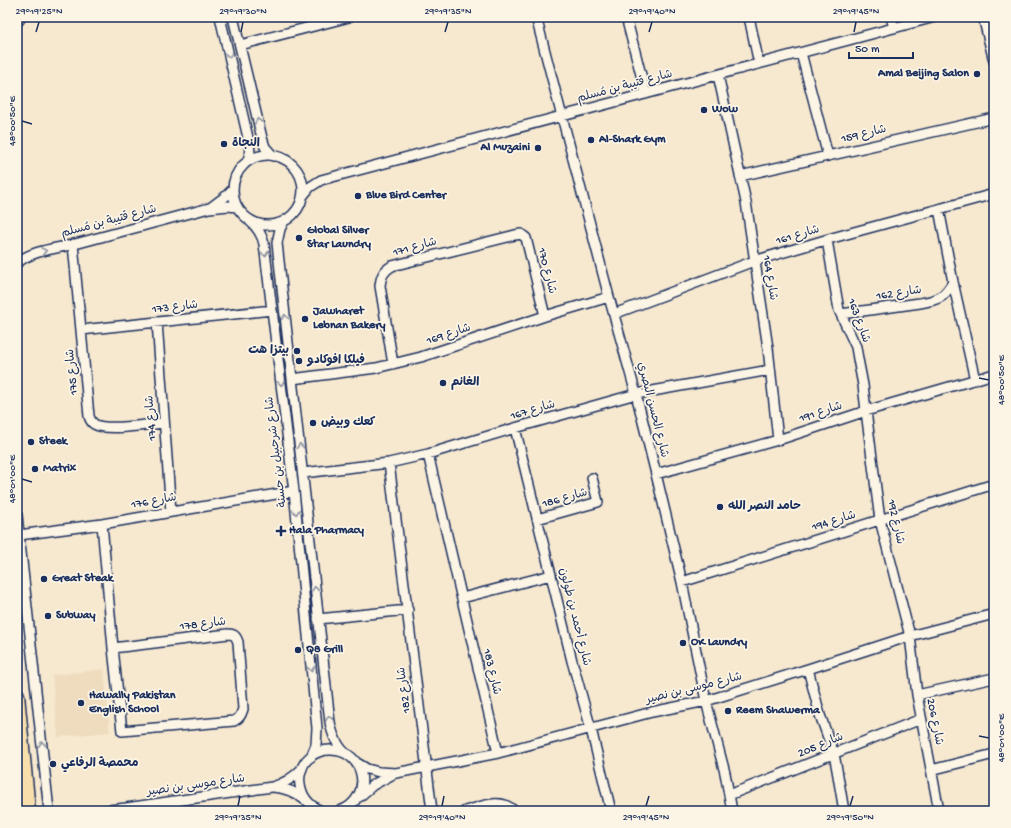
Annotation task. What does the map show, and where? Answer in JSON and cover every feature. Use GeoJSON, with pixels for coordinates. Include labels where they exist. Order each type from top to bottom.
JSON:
{"type":"FeatureCollection","features":[{"type":"Feature","properties":{"kind":"highway"},"geometry":{"type":"LineString","coordinates":[[17,695],[28,811]]}},
{"type":"Feature","properties":{"kind":"street"},"geometry":{"type":"LineString","coordinates":[[220,17],[249,142],[250,154],[247,162]]}},
{"type":"Feature","properties":{"kind":"street"},"geometry":{"type":"LineString","coordinates":[[233,17],[262,138],[265,147],[273,156]]}},
{"type":"Feature","properties":{"kind":"street"},"geometry":{"type":"LineString","coordinates":[[240,45],[349,17]]}},
{"type":"Feature","properties":{"kind":"street","name":"شارع الحسن البصري"},"geometry":{"type":"LineString","coordinates":[[536,17],[656,474],[682,582],[706,700],[732,811]]}},
{"type":"Feature","properties":{"kind":"street"},"geometry":{"type":"LineString","coordinates":[[626,17],[646,94]]}},
{"type":"Feature","properties":{"kind":"street"},"geometry":{"type":"LineString","coordinates":[[749,17],[759,64]]}},
{"type":"Feature","properties":{"kind":"street"},"geometry":{"type":"LineString","coordinates":[[891,17],[894,28]]}},
{"type":"Feature","properties":{"kind":"street","name":"شارع قتيبة بن مُسلم"},"geometry":{"type":"LineString","coordinates":[[302,197],[310,187],[322,180],[935,17]]}},
{"type":"Feature","properties":{"kind":"street"},"geometry":{"type":"LineString","coordinates":[[983,17],[994,61]]}},
{"type":"Feature","properties":{"kind":"street"},"geometry":{"type":"LineString","coordinates":[[801,52],[828,156]]}},
{"type":"Feature","properties":{"kind":"street","name":"شارع 164"},"geometry":{"type":"LineString","coordinates":[[718,75],[746,202],[768,348],[778,440]]}},
{"type":"Feature","properties":{"kind":"street","name":"شارع 159"},"geometry":{"type":"LineString","coordinates":[[740,176],[994,118]]}},
{"type":"Feature","properties":{"kind":"street"},"geometry":{"type":"LineString","coordinates":[[260,156],[273,156],[283,159],[296,169],[302,185],[302,197],[294,213],[284,221],[267,225],[250,220],[245,216],[237,207],[233,189],[236,177],[247,162],[260,156]]}},
{"type":"Feature","properties":{"kind":"street","name":"شارع قتيبة بن مُسلم"},"geometry":{"type":"LineString","coordinates":[[300,177],[322,180]]}},
{"type":"Feature","properties":{"kind":"street","name":"شارع قتيبة بن مُسلم"},"geometry":{"type":"LineString","coordinates":[[209,208],[233,189]]}},
{"type":"Feature","properties":{"kind":"street","name":"شارع 161"},"geometry":{"type":"LineString","coordinates":[[614,314],[754,261],[994,194]]}},
{"type":"Feature","properties":{"kind":"street","name":"شارع قتيبة بن مُسلم"},"geometry":{"type":"LineString","coordinates":[[17,263],[35,253],[209,208],[237,207]]}},
{"type":"Feature","properties":{"kind":"street"},"geometry":{"type":"LineString","coordinates":[[939,210],[953,282],[975,380]]}},
{"type":"Feature","properties":{"kind":"street","name":"شارع شرحبيل بن حسنة"},"geometry":{"type":"LineString","coordinates":[[250,220],[257,228],[263,240],[294,491],[317,728],[316,745],[311,757]]}},
{"type":"Feature","properties":{"kind":"street","name":"شارع شرحبيل بن حسنة"},"geometry":{"type":"LineString","coordinates":[[284,221],[280,229],[277,243],[330,722],[337,744],[357,763]]}},
{"type":"Feature","properties":{"kind":"street","name":"شارع 170"},"geometry":{"type":"LineString","coordinates":[[521,234],[526,238],[545,316]]}},
{"type":"Feature","properties":{"kind":"street","name":"شارع 171"},"geometry":{"type":"LineString","coordinates":[[393,364],[380,286],[381,279],[387,269],[392,266],[521,234]]}},
{"type":"Feature","properties":{"kind":"street","name":"شارع 163"},"geometry":{"type":"LineString","coordinates":[[827,240],[839,310],[856,347],[866,411]]}},
{"type":"Feature","properties":{"kind":"street","name":"شارع 175"},"geometry":{"type":"LineString","coordinates":[[74,244],[89,416],[92,423],[100,426],[114,427],[164,423]]}},
{"type":"Feature","properties":{"kind":"street","name":"شارع 162"},"geometry":{"type":"LineString","coordinates":[[841,314],[932,301],[948,292],[953,282]]}},
{"type":"Feature","properties":{"kind":"street","name":"شارع 169"},"geometry":{"type":"LineString","coordinates":[[292,379],[376,368],[421,357],[545,316],[609,297]]}},
{"type":"Feature","properties":{"kind":"street","name":"شارع 173"},"geometry":{"type":"LineString","coordinates":[[81,330],[272,310]]}},
{"type":"Feature","properties":{"kind":"street","name":"شارع 174"},"geometry":{"type":"LineString","coordinates":[[157,322],[171,512]]}},
{"type":"Feature","properties":{"kind":"street","name":"شارع 167"},"geometry":{"type":"LineString","coordinates":[[303,473],[389,463],[428,454],[636,394],[770,370]]}},
{"type":"Feature","properties":{"kind":"street","name":"شارع 191"},"geometry":{"type":"LineString","coordinates":[[656,474],[778,440],[866,411],[994,374]]}},
{"type":"Feature","properties":{"kind":"street","name":"شارع 192"},"geometry":{"type":"LineString","coordinates":[[866,411],[880,520],[910,636]]}},
{"type":"Feature","properties":{"kind":"street","name":"شارع أحمد بن طولون"},"geometry":{"type":"LineString","coordinates":[[515,428],[572,661],[591,729],[611,811]]}},
{"type":"Feature","properties":{"kind":"street","name":"شارع 183"},"geometry":{"type":"LineString","coordinates":[[428,454],[498,753]]}},
{"type":"Feature","properties":{"kind":"street","name":"شارع 182"},"geometry":{"type":"LineString","coordinates":[[389,463],[432,811]]}},
{"type":"Feature","properties":{"kind":"street","name":"شارع 186"},"geometry":{"type":"LineString","coordinates":[[537,519],[598,502],[592,478]]}},
{"type":"Feature","properties":{"kind":"street","name":"شارع 194"},"geometry":{"type":"LineString","coordinates":[[682,582],[994,484]]}},
{"type":"Feature","properties":{"kind":"street","name":"شارع 176"},"geometry":{"type":"LineString","coordinates":[[19,535],[102,524],[294,491]]}},
{"type":"Feature","properties":{"kind":"street"},"geometry":{"type":"LineString","coordinates":[[17,515],[50,811]]}},
{"type":"Feature","properties":{"kind":"street"},"geometry":{"type":"LineString","coordinates":[[102,524],[113,648]]}},
{"type":"Feature","properties":{"kind":"street"},"geometry":{"type":"LineString","coordinates":[[462,598],[551,575]]}},
{"type":"Feature","properties":{"kind":"street"},"geometry":{"type":"LineString","coordinates":[[318,619],[408,610]]}},
{"type":"Feature","properties":{"kind":"street","name":"شارع موسى بن نصير"},"geometry":{"type":"LineString","coordinates":[[340,811],[346,808],[373,785],[396,773],[498,753],[652,712],[706,700],[910,636],[994,614]]}},
{"type":"Feature","properties":{"kind":"street","name":"شارع 178"},"geometry":{"type":"LineString","coordinates":[[234,634],[238,642],[243,709],[241,715],[234,721],[122,730],[113,648],[234,634]]}},
{"type":"Feature","properties":{"kind":"street","name":"شارع 206"},"geometry":{"type":"LineString","coordinates":[[910,636],[917,695],[939,811]]}},
{"type":"Feature","properties":{"kind":"street"},"geometry":{"type":"LineString","coordinates":[[808,669],[820,715],[834,754],[844,811]]}},
{"type":"Feature","properties":{"kind":"street"},"geometry":{"type":"LineString","coordinates":[[917,695],[994,678]]}},
{"type":"Feature","properties":{"kind":"street","name":"شارع 205"},"geometry":{"type":"LineString","coordinates":[[729,795],[921,719]]}},
{"type":"Feature","properties":{"kind":"street"},"geometry":{"type":"LineString","coordinates":[[311,757],[320,752],[330,750],[345,753]]}},
{"type":"Feature","properties":{"kind":"street"},"geometry":{"type":"LineString","coordinates":[[931,770],[994,754]]}},
{"type":"Feature","properties":{"kind":"street","name":"شارع موسى بن نصير"},"geometry":{"type":"LineString","coordinates":[[101,811],[272,787],[290,779],[302,769],[307,760],[311,757]]}},
{"type":"Feature","properties":{"kind":"street"},"geometry":{"type":"LineString","coordinates":[[350,811],[361,788],[362,778],[357,763]]}},
{"type":"Feature","properties":{"kind":"street","name":"شارع موسى بن نصير"},"geometry":{"type":"LineString","coordinates":[[357,763],[367,769],[379,772],[396,773]]}},
{"type":"Feature","properties":{"kind":"street"},"geometry":{"type":"LineString","coordinates":[[302,769],[300,779],[302,794],[312,807]]}},
{"type":"Feature","properties":{"kind":"street","name":"شارع موسى بن نصير"},"geometry":{"type":"LineString","coordinates":[[272,787],[292,791],[301,796],[312,807],[321,811]]}},
{"type":"Feature","properties":{"kind":"street"},"geometry":{"type":"LineString","coordinates":[[178,811],[181,800]]}},
{"type":"Feature","properties":{"kind":"street"},"geometry":{"type":"LineString","coordinates":[[466,811],[500,803],[511,808]]}},
{"type":"Feature","properties":{"kind":"shaded area","name":"Hawally Pakistan English School"},"geometry":{"type":"Polygon","coordinates":[[[104,669],[110,732],[58,737],[52,675],[104,669]]]}},
{"type":"Feature","properties":{"kind":"place","name":"Amal Beijing Salon"},"geometry":{"type":"Point","coordinates":[977,74]}},
{"type":"Feature","properties":{"kind":"place","name":"Wow"},"geometry":{"type":"Point","coordinates":[704,110]}},
{"type":"Feature","properties":{"kind":"place","name":"Al-Shark Gym"},"geometry":{"type":"Point","coordinates":[591,140]}},
{"type":"Feature","properties":{"kind":"place","name":"النجاة"},"geometry":{"type":"Point","coordinates":[224,144]}},
{"type":"Feature","properties":{"kind":"place","name":"Al Muzaini"},"geometry":{"type":"Point","coordinates":[538,148]}},
{"type":"Feature","properties":{"kind":"place","name":"Blue Bird Center"},"geometry":{"type":"Point","coordinates":[358,196]}},
{"type":"Feature","properties":{"kind":"place","name":"Global Silver Star Laundry"},"geometry":{"type":"Point","coordinates":[299,238]}},
{"type":"Feature","properties":{"kind":"place","name":"Jawharet Lebnan Bakery"},"geometry":{"type":"Point","coordinates":[305,319]}},
{"type":"Feature","properties":{"kind":"place","name":"بيتزا هت"},"geometry":{"type":"Point","coordinates":[297,351]}},
{"type":"Feature","properties":{"kind":"place","name":"فيلكا افوكادو"},"geometry":{"type":"Point","coordinates":[299,361]}},
{"type":"Feature","properties":{"kind":"place","name":"الغانم"},"geometry":{"type":"Point","coordinates":[443,383]}},
{"type":"Feature","properties":{"kind":"place","name":"كعك وبيض"},"geometry":{"type":"Point","coordinates":[313,423]}},
{"type":"Feature","properties":{"kind":"place","name":"Steek"},"geometry":{"type":"Point","coordinates":[31,442]}},
{"type":"Feature","properties":{"kind":"place","name":"Matrix"},"geometry":{"type":"Point","coordinates":[35,469]}},
{"type":"Feature","properties":{"kind":"place","name":"حامد النصر الله"},"geometry":{"type":"Point","coordinates":[720,507]}},
{"type":"Feature","properties":{"kind":"place","name":"Hala Pharmacy"},"geometry":{"type":"Point","coordinates":[281,531]}},
{"type":"Feature","properties":{"kind":"place","name":"Great Steak"},"geometry":{"type":"Point","coordinates":[44,579]}},
{"type":"Feature","properties":{"kind":"place","name":"Subway"},"geometry":{"type":"Point","coordinates":[48,616]}},
{"type":"Feature","properties":{"kind":"place","name":"OK Laundry"},"geometry":{"type":"Point","coordinates":[683,643]}},
{"type":"Feature","properties":{"kind":"place","name":"Q8 Grill"},"geometry":{"type":"Point","coordinates":[298,650]}},
{"type":"Feature","properties":{"kind":"place","name":"Hawally Pakistan English School"},"geometry":{"type":"Point","coordinates":[81,703]}},
{"type":"Feature","properties":{"kind":"place","name":"Reem Shawerma"},"geometry":{"type":"Point","coordinates":[728,711]}},
{"type":"Feature","properties":{"kind":"place","name":"محمصة الرفاعي"},"geometry":{"type":"Point","coordinates":[53,764]}}]}
